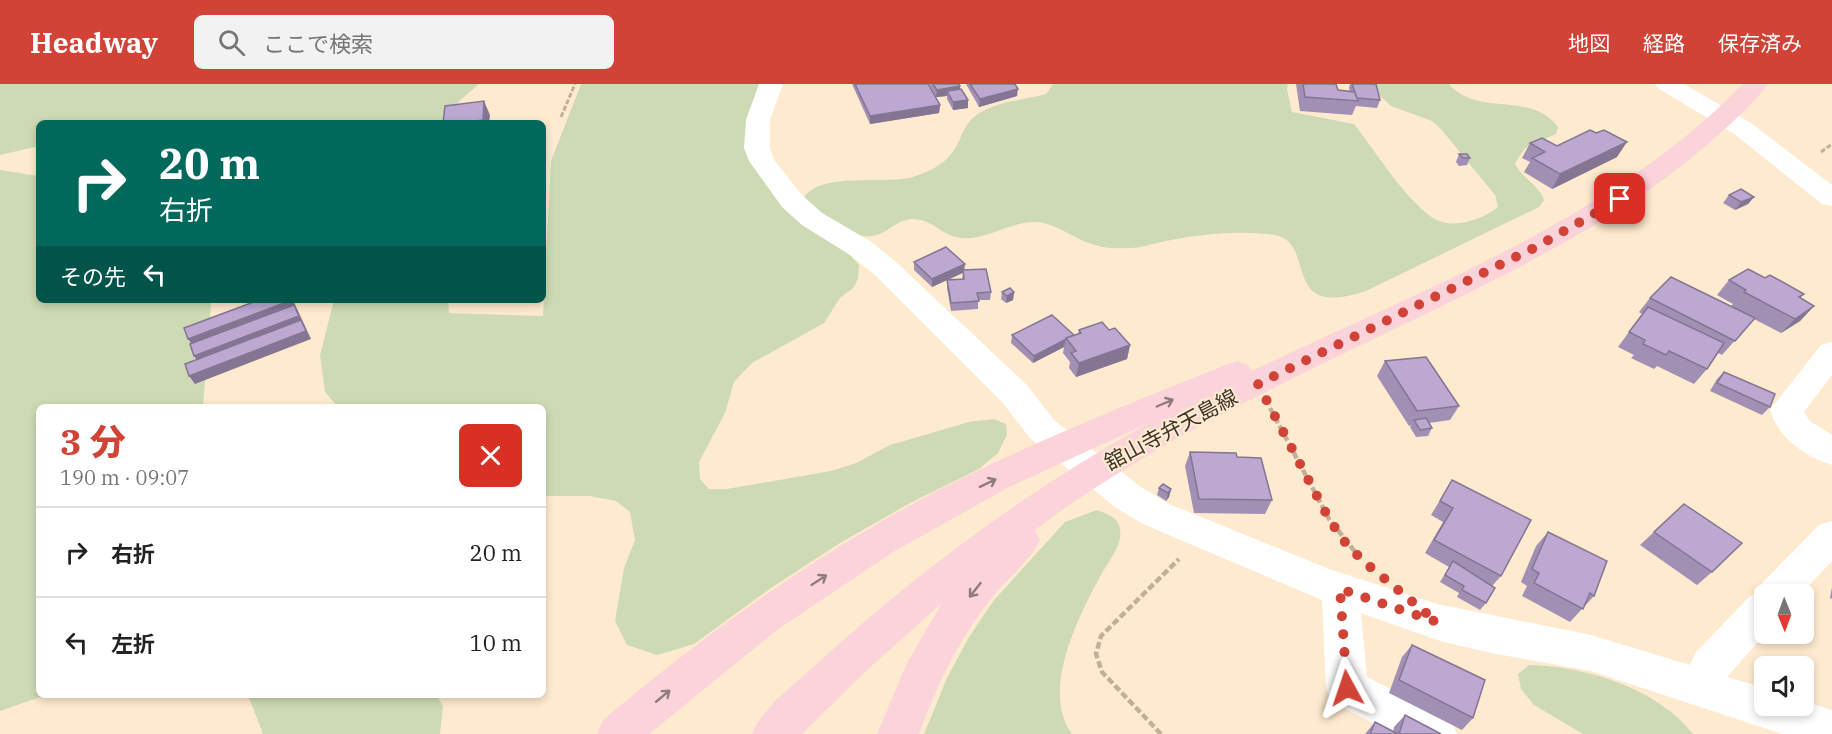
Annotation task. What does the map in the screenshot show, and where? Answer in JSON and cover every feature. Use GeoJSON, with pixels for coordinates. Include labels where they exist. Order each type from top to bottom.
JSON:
{"type":"FeatureCollection","features":[{"type":"Feature","properties":{"kind":"main road","name":"舘山寺弁天島線"},"geometry":{"type":"LineString","coordinates":[[772,734],[862,649],[917,601],[979,552],[1072,486],[1122,455],[1258,384],[1538,246],[1605,209],[1685,152],[1756,84]]}},
{"type":"Feature","properties":{"kind":"main road"},"geometry":{"type":"LineString","coordinates":[[618,734],[707,659],[781,605],[852,558],[921,517],[1154,407],[1267,360],[1363,333]]}},
{"type":"Feature","properties":{"kind":"main road"},"geometry":{"type":"LineString","coordinates":[[898,734],[926,669],[975,588],[1072,486]]}},
{"type":"Feature","properties":{"kind":"street"},"geometry":{"type":"LineString","coordinates":[[771,84],[758,120],[757,148],[762,161],[792,201],[812,219],[860,248],[886,268],[1014,393],[1042,429],[1128,497],[1168,521],[1203,535],[1351,575],[1461,629],[1591,653],[1832,730]]}},
{"type":"Feature","properties":{"kind":"street"},"geometry":{"type":"LineString","coordinates":[[1666,84],[1723,116],[1832,198]]}},
{"type":"Feature","properties":{"kind":"street"},"geometry":{"type":"LineString","coordinates":[[1832,353],[1786,410],[1788,419],[1796,429],[1832,452]]}},
{"type":"Feature","properties":{"kind":"street"},"geometry":{"type":"LineString","coordinates":[[1786,584],[1832,536]]}},
{"type":"Feature","properties":{"kind":"street"},"geometry":{"type":"LineString","coordinates":[[1351,575],[1347,688],[1436,734]]}},
{"type":"Feature","properties":{"kind":"street"},"geometry":{"type":"LineString","coordinates":[[1703,688],[1710,665],[1754,619]]}},
{"type":"Feature","properties":{"kind":"path"},"geometry":{"type":"LineString","coordinates":[[561,117],[575,84]]}},
{"type":"Feature","properties":{"kind":"path"},"geometry":{"type":"LineString","coordinates":[[1258,384],[1329,519],[1344,541],[1351,575]]}},
{"type":"Feature","properties":{"kind":"path"},"geometry":{"type":"LineString","coordinates":[[1161,734],[1102,672],[1096,660],[1096,647],[1101,636],[1203,535]]}},
{"type":"Feature","properties":{"kind":"green space"},"geometry":{"type":"Polygon","coordinates":[[[0,84],[479,84],[456,104],[447,120],[36,120],[36,147],[0,155],[0,84]]]}},
{"type":"Feature","properties":{"kind":"green space"},"geometry":{"type":"Polygon","coordinates":[[[581,84],[761,84],[745,134],[859,265],[858,279],[853,288],[840,298],[824,323],[752,363],[734,382],[725,413],[699,462],[700,479],[709,489],[727,489],[831,471],[856,463],[890,445],[969,422],[994,419],[1006,424],[1007,435],[998,453],[979,469],[910,503],[840,543],[768,590],[694,644],[657,655],[627,645],[615,621],[624,568],[635,540],[630,512],[616,501],[590,496],[546,496],[546,404],[335,404],[325,392],[320,355],[333,303],[448,303],[449,313],[543,316],[544,303],[546,303],[551,161],[581,84]]]}},
{"type":"Feature","properties":{"kind":"green space"},"geometry":{"type":"Polygon","coordinates":[[[1053,84],[1288,84],[1292,112],[1354,124],[1415,203],[1426,213],[1444,223],[1461,223],[1477,219],[1492,211],[1498,207],[1495,195],[1432,121],[1391,106],[1367,84],[1449,84],[1461,94],[1474,100],[1534,109],[1547,116],[1558,127],[1556,134],[1525,148],[1515,163],[1521,173],[1541,194],[1544,200],[1539,207],[1366,291],[1339,297],[1322,296],[1311,289],[1304,279],[1290,243],[1275,235],[1217,234],[1176,239],[1139,247],[1113,248],[1091,244],[1043,223],[1017,224],[979,237],[960,238],[947,234],[924,221],[911,219],[882,233],[861,236],[840,227],[804,198],[812,190],[824,184],[854,180],[901,179],[926,172],[949,157],[967,124],[980,113],[1008,102],[1046,94],[1053,84]]]}},
{"type":"Feature","properties":{"kind":"green space"},"geometry":{"type":"Polygon","coordinates":[[[0,170],[36,176],[36,303],[211,303],[211,305],[203,404],[36,404],[37,698],[0,711],[0,170]]]}},
{"type":"Feature","properties":{"kind":"green space"},"geometry":{"type":"Polygon","coordinates":[[[1097,510],[1114,519],[1119,525],[1120,535],[1114,553],[1083,611],[1066,653],[1061,675],[1060,697],[1063,716],[1072,734],[924,734],[947,678],[969,637],[994,600],[1065,522],[1097,510]]]}},
{"type":"Feature","properties":{"kind":"green space"},"geometry":{"type":"Polygon","coordinates":[[[1529,665],[1596,675],[1640,692],[1660,704],[1693,734],[1583,734],[1534,705],[1521,689],[1518,674],[1529,665]]]}},
{"type":"Feature","properties":{"kind":"green space"},"geometry":{"type":"Polygon","coordinates":[[[249,698],[438,698],[443,706],[440,734],[263,734],[249,698]]]}},
{"type":"Feature","properties":{"kind":"building"},"geometry":{"type":"Polygon","coordinates":[[[855,84],[928,84],[940,105],[870,116],[855,84]]]}},
{"type":"Feature","properties":{"kind":"building"},"geometry":{"type":"Polygon","coordinates":[[[933,84],[959,84],[960,86],[937,90],[933,84]]]}},
{"type":"Feature","properties":{"kind":"building"},"geometry":{"type":"Polygon","coordinates":[[[970,84],[1015,84],[1018,89],[980,99],[970,84]]]}},
{"type":"Feature","properties":{"kind":"building"},"geometry":{"type":"Polygon","coordinates":[[[1303,84],[1336,84],[1338,90],[1355,92],[1358,101],[1305,97],[1303,84]]]}},
{"type":"Feature","properties":{"kind":"building"},"geometry":{"type":"Polygon","coordinates":[[[1352,84],[1376,84],[1380,100],[1357,98],[1352,84]]]}},
{"type":"Feature","properties":{"kind":"building"},"geometry":{"type":"Polygon","coordinates":[[[961,89],[968,100],[953,102],[947,91],[961,89]]]}},
{"type":"Feature","properties":{"kind":"building"},"geometry":{"type":"Polygon","coordinates":[[[484,101],[483,120],[443,120],[445,106],[484,101]]]}},
{"type":"Feature","properties":{"kind":"building"},"geometry":{"type":"Polygon","coordinates":[[[1590,130],[1596,133],[1604,130],[1627,142],[1560,174],[1532,158],[1545,152],[1530,143],[1542,138],[1557,146],[1590,130]]]}},
{"type":"Feature","properties":{"kind":"building"},"geometry":{"type":"Polygon","coordinates":[[[1459,154],[1467,154],[1470,158],[1463,158],[1459,154]]]}},
{"type":"Feature","properties":{"kind":"building"},"geometry":{"type":"Polygon","coordinates":[[[1741,189],[1754,197],[1741,202],[1729,195],[1741,189]]]}},
{"type":"Feature","properties":{"kind":"building"},"geometry":{"type":"Polygon","coordinates":[[[946,247],[965,264],[932,279],[914,262],[946,247]]]}},
{"type":"Feature","properties":{"kind":"building"},"geometry":{"type":"Polygon","coordinates":[[[986,269],[991,292],[977,293],[979,301],[951,303],[947,280],[964,279],[963,270],[986,269]]]}},
{"type":"Feature","properties":{"kind":"building"},"geometry":{"type":"Polygon","coordinates":[[[1748,269],[1765,278],[1770,275],[1804,294],[1799,297],[1814,306],[1795,319],[1744,292],[1746,290],[1729,280],[1748,269]]]}},
{"type":"Feature","properties":{"kind":"building"},"geometry":{"type":"Polygon","coordinates":[[[1671,277],[1755,318],[1735,341],[1650,298],[1671,277]]]}},
{"type":"Feature","properties":{"kind":"building"},"geometry":{"type":"Polygon","coordinates":[[[1010,288],[1014,292],[1007,296],[1002,292],[1010,288]]]}},
{"type":"Feature","properties":{"kind":"building"},"geometry":{"type":"Polygon","coordinates":[[[251,303],[284,303],[188,339],[184,328],[251,303]]]}},
{"type":"Feature","properties":{"kind":"building"},"geometry":{"type":"Polygon","coordinates":[[[294,305],[299,316],[194,356],[190,344],[294,305]]]}},
{"type":"Feature","properties":{"kind":"building"},"geometry":{"type":"Polygon","coordinates":[[[1648,307],[1724,343],[1707,369],[1669,351],[1666,355],[1643,344],[1645,340],[1629,332],[1648,307]]]}},
{"type":"Feature","properties":{"kind":"building"},"geometry":{"type":"Polygon","coordinates":[[[1052,315],[1074,335],[1034,356],[1012,335],[1052,315]]]}},
{"type":"Feature","properties":{"kind":"building"},"geometry":{"type":"Polygon","coordinates":[[[301,320],[306,331],[189,376],[185,364],[301,320]]]}},
{"type":"Feature","properties":{"kind":"building"},"geometry":{"type":"Polygon","coordinates":[[[1102,322],[1109,330],[1115,328],[1130,345],[1079,363],[1071,353],[1076,351],[1066,338],[1081,333],[1079,330],[1102,322]]]}},
{"type":"Feature","properties":{"kind":"building"},"geometry":{"type":"Polygon","coordinates":[[[1426,357],[1459,406],[1417,411],[1385,361],[1426,357]]]}},
{"type":"Feature","properties":{"kind":"building"},"geometry":{"type":"Polygon","coordinates":[[[1724,372],[1775,394],[1770,407],[1717,383],[1724,372]]]}},
{"type":"Feature","properties":{"kind":"building"},"geometry":{"type":"Polygon","coordinates":[[[1426,418],[1432,428],[1420,430],[1414,420],[1426,418]]]}},
{"type":"Feature","properties":{"kind":"building"},"geometry":{"type":"Polygon","coordinates":[[[1190,452],[1236,453],[1237,457],[1261,458],[1272,500],[1199,499],[1190,452]]]}},
{"type":"Feature","properties":{"kind":"building"},"geometry":{"type":"Polygon","coordinates":[[[1452,480],[1531,520],[1501,576],[1434,540],[1453,508],[1440,501],[1452,480]]]}},
{"type":"Feature","properties":{"kind":"building"},"geometry":{"type":"Polygon","coordinates":[[[1163,484],[1171,489],[1168,493],[1159,488],[1163,484]]]}},
{"type":"Feature","properties":{"kind":"building"},"geometry":{"type":"Polygon","coordinates":[[[1684,504],[1742,543],[1712,572],[1654,532],[1684,504]]]}},
{"type":"Feature","properties":{"kind":"building"},"geometry":{"type":"Polygon","coordinates":[[[1548,532],[1607,561],[1594,596],[1590,593],[1583,609],[1534,583],[1539,573],[1532,569],[1548,532]]]}},
{"type":"Feature","properties":{"kind":"building"},"geometry":{"type":"Polygon","coordinates":[[[1453,561],[1495,588],[1486,603],[1462,590],[1464,586],[1445,575],[1453,561]]]}},
{"type":"Feature","properties":{"kind":"building"},"geometry":{"type":"Polygon","coordinates":[[[1412,645],[1485,680],[1473,718],[1399,680],[1412,645]]]}},
{"type":"Feature","properties":{"kind":"building"},"geometry":{"type":"Polygon","coordinates":[[[1405,715],[1441,734],[1399,734],[1405,715]]]}},
{"type":"Feature","properties":{"kind":"building"},"geometry":{"type":"Polygon","coordinates":[[[1375,722],[1398,734],[1370,734],[1375,722]]]}},
{"type":"Feature","properties":{"kind":"route"},"geometry":{"type":"LineString","coordinates":[[1347,688],[1340,589],[1437,622],[1363,561],[1344,541],[1329,519],[1258,384],[1538,246],[1620,199]]}}]}
